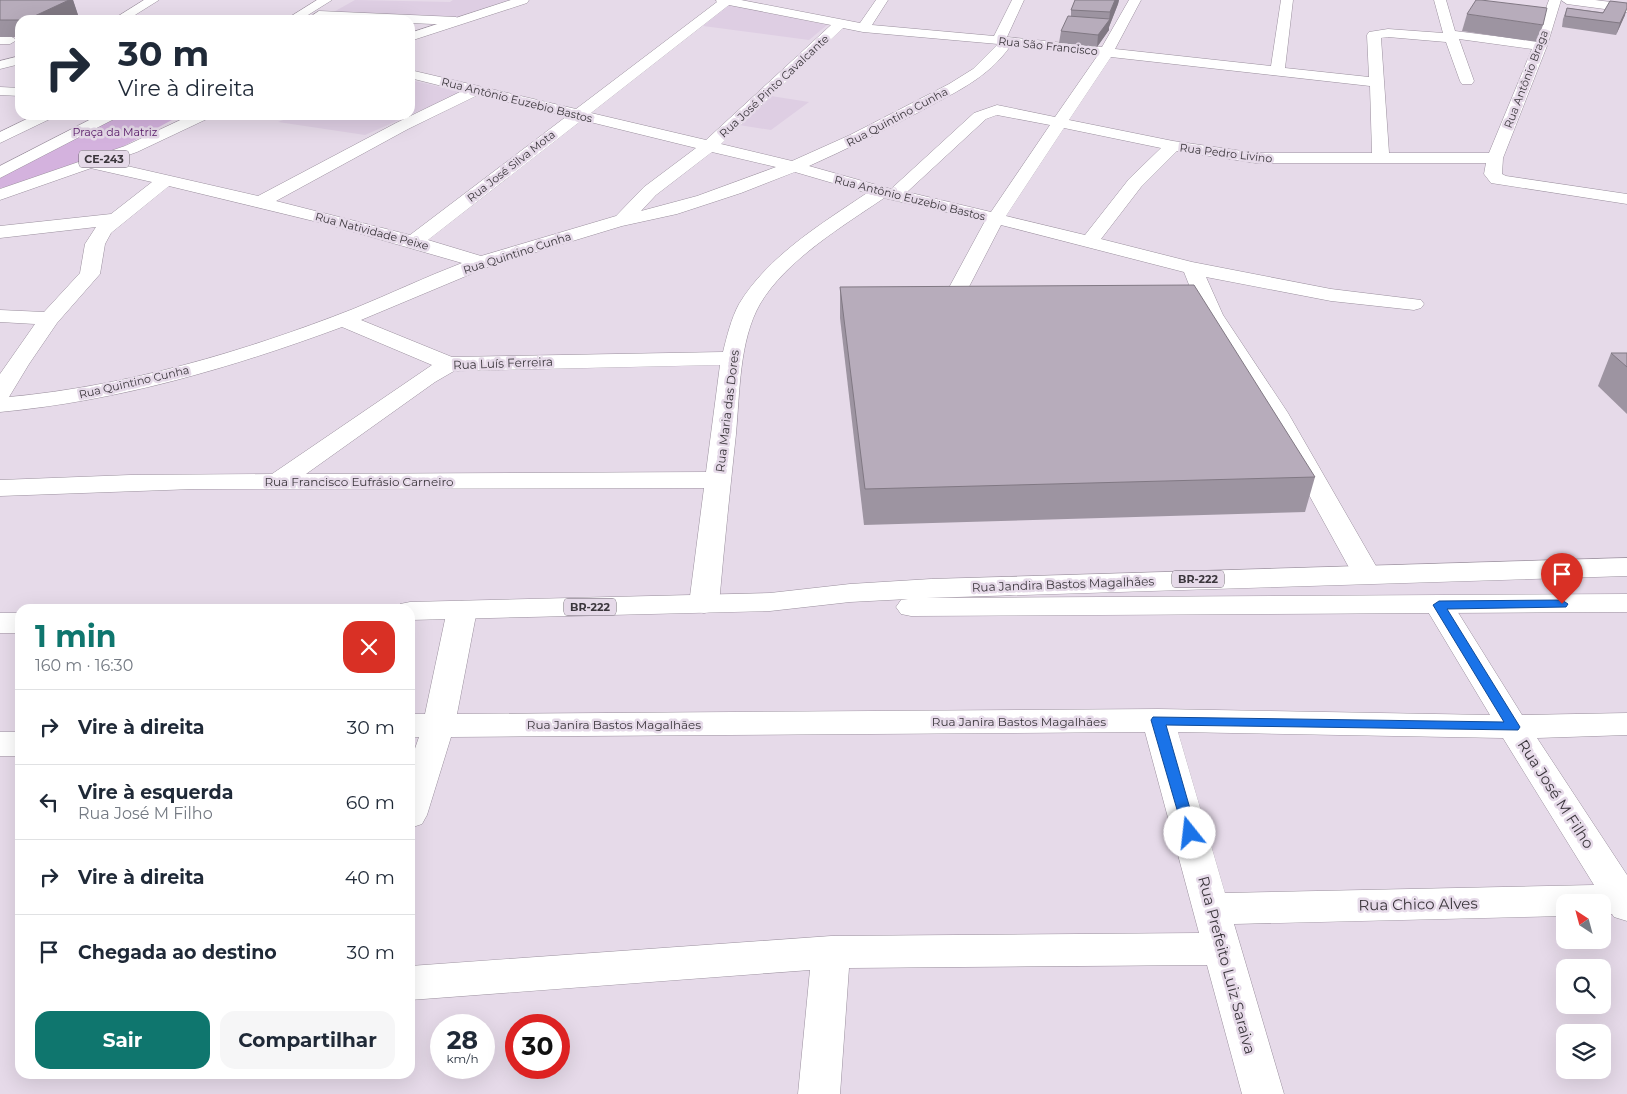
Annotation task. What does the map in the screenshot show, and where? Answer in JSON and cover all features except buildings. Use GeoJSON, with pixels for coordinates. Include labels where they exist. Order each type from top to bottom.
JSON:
{"type":"FeatureCollection","features":[{"type":"Feature","properties":{"kind":"main road"},"geometry":{"type":"LineString","coordinates":[[127,15],[153,0]]}},
{"type":"Feature","properties":{"kind":"main road"},"geometry":{"type":"LineString","coordinates":[[415,35],[524,0]]}},
{"type":"Feature","properties":{"kind":"main road","name":"Rua São Francisco"},"geometry":{"type":"LineString","coordinates":[[725,0],[863,28],[1003,41],[1375,82]]}},
{"type":"Feature","properties":{"kind":"main road","name":"Rua José Silva Mota"},"geometry":{"type":"LineString","coordinates":[[415,241],[725,0]]}},
{"type":"Feature","properties":{"kind":"main road"},"geometry":{"type":"LineString","coordinates":[[863,28],[882,0]]}},
{"type":"Feature","properties":{"kind":"main road","name":"Rua Quintino Cunha"},"geometry":{"type":"LineString","coordinates":[[0,405],[73,397],[157,378],[222,360],[343,320],[482,263],[623,220],[668,211],[796,167],[858,138],[962,82],[990,63],[1000,52],[1018,0]]}},
{"type":"Feature","properties":{"kind":"main road"},"geometry":{"type":"LineString","coordinates":[[948,308],[995,219],[1106,53],[1135,0]]}},
{"type":"Feature","properties":{"kind":"main road"},"geometry":{"type":"LineString","coordinates":[[1277,72],[1287,0]]}},
{"type":"Feature","properties":{"kind":"main road"},"geometry":{"type":"LineString","coordinates":[[1440,0],[1450,36],[1467,81]]}},
{"type":"Feature","properties":{"kind":"main road","name":"Rua Antônio Braga"},"geometry":{"type":"LineString","coordinates":[[1495,158],[1540,46],[1555,0]]}},
{"type":"Feature","properties":{"kind":"main road"},"geometry":{"type":"LineString","coordinates":[[1567,0],[1627,8]]}},
{"type":"Feature","properties":{"kind":"main road"},"geometry":{"type":"LineString","coordinates":[[318,15],[332,2]]}},
{"type":"Feature","properties":{"kind":"main road"},"geometry":{"type":"LineString","coordinates":[[302,15],[332,2]]}},
{"type":"Feature","properties":{"kind":"main road"},"geometry":{"type":"LineString","coordinates":[[415,20],[456,21]]}},
{"type":"Feature","properties":{"kind":"main road","name":"Rua José Pinto Cavalcante"},"geometry":{"type":"LineString","coordinates":[[623,220],[650,191],[708,147],[840,24]]}},
{"type":"Feature","properties":{"kind":"main road"},"geometry":{"type":"LineString","coordinates":[[1381,159],[1375,82],[1374,35],[1388,33],[1450,36],[1540,46]]}},
{"type":"Feature","properties":{"kind":"main road"},"geometry":{"type":"LineString","coordinates":[[0,65],[15,61]]}},
{"type":"Feature","properties":{"kind":"main road","name":"Rua Antônio Euzebio Bastos"},"geometry":{"type":"LineString","coordinates":[[415,75],[577,116],[796,167],[887,194],[1192,268],[1331,294],[1414,304]]}},
{"type":"Feature","properties":{"kind":"main road"},"geometry":{"type":"LineString","coordinates":[[415,120],[476,90]]}},
{"type":"Feature","properties":{"kind":"main road"},"geometry":{"type":"LineString","coordinates":[[0,91],[15,92]]}},
{"type":"Feature","properties":{"kind":"main road","name":"Rua Pedro Livino"},"geometry":{"type":"LineString","coordinates":[[990,110],[1005,111],[1061,122],[1173,146],[1256,158],[1495,158]]}},
{"type":"Feature","properties":{"kind":"main road","name":"Rua Maria das Dores"},"geometry":{"type":"LineString","coordinates":[[704,604],[732,358],[737,338],[750,304],[766,283],[799,252],[835,224],[887,194],[980,116],[990,110]]}},
{"type":"Feature","properties":{"kind":"main road"},"geometry":{"type":"LineString","coordinates":[[0,138],[37,120]]}},
{"type":"Feature","properties":{"kind":"main road"},"geometry":{"type":"LineString","coordinates":[[0,173],[101,120]]}},
{"type":"Feature","properties":{"kind":"main road","name":"CE-243"},"geometry":{"type":"LineString","coordinates":[[0,195],[131,149],[193,120]]}},
{"type":"Feature","properties":{"kind":"main road"},"geometry":{"type":"LineString","coordinates":[[262,201],[414,120]]}},
{"type":"Feature","properties":{"kind":"main road"},"geometry":{"type":"LineString","coordinates":[[1090,243],[1135,183],[1173,146]]}},
{"type":"Feature","properties":{"kind":"main road"},"geometry":{"type":"LineString","coordinates":[[0,147],[41,151]]}},
{"type":"Feature","properties":{"kind":"main road"},"geometry":{"type":"LineString","coordinates":[[1495,158],[1493,174],[1497,179],[1627,199]]}},
{"type":"Feature","properties":{"kind":"main road","name":"Rua Natividade Peixe"},"geometry":{"type":"LineString","coordinates":[[92,163],[262,201],[415,241],[482,263]]}},
{"type":"Feature","properties":{"kind":"main road"},"geometry":{"type":"LineString","coordinates":[[0,393],[18,363],[50,319],[90,274],[95,244],[103,230],[165,180]]}},
{"type":"Feature","properties":{"kind":"main road"},"geometry":{"type":"LineString","coordinates":[[0,232],[117,218]]}},
{"type":"Feature","properties":{"kind":"main road"},"geometry":{"type":"LineString","coordinates":[[1192,268],[1212,315],[1276,414],[1366,573]]}},
{"type":"Feature","properties":{"kind":"main road"},"geometry":{"type":"LineString","coordinates":[[0,316],[50,319]]}},
{"type":"Feature","properties":{"kind":"main road"},"geometry":{"type":"LineString","coordinates":[[343,320],[449,364]]}},
{"type":"Feature","properties":{"kind":"main road","name":"Rua Luís Ferreira"},"geometry":{"type":"LineString","coordinates":[[280,480],[427,377],[449,364],[732,358]]}},
{"type":"Feature","properties":{"kind":"main road","name":"Rua Francisco Eufrásio Carneiro"},"geometry":{"type":"LineString","coordinates":[[0,488],[162,481],[508,482],[719,480]]}},
{"type":"Feature","properties":{"kind":"main road","name":"Rua Jandira Bastos Magalhães"},"geometry":{"type":"LineString","coordinates":[[415,611],[770,602],[818,595],[903,590],[1366,573],[1627,567]]}},
{"type":"Feature","properties":{"kind":"main road","name":"Rua Jandira Bastos Magalhães"},"geometry":{"type":"LineString","coordinates":[[770,602],[816,607],[1627,603]]}},
{"type":"Feature","properties":{"kind":"main road","name":"Rua José M Filho"},"geometry":{"type":"LineString","coordinates":[[1439,605],[1513,727],[1625,902]]}},
{"type":"Feature","properties":{"kind":"main road"},"geometry":{"type":"LineString","coordinates":[[415,785],[425,726],[462,610]]}},
{"type":"Feature","properties":{"kind":"main road"},"geometry":{"type":"LineString","coordinates":[[0,623],[15,623]]}},
{"type":"Feature","properties":{"kind":"main road","name":"Rua Janira Bastos Magalhães"},"geometry":{"type":"LineString","coordinates":[[425,726],[1158,720],[1513,727],[1627,724]]}},
{"type":"Feature","properties":{"kind":"main road","name":"Rua Prefeito Luiz Saraiva"},"geometry":{"type":"LineString","coordinates":[[1158,720],[1263,1094]]}},
{"type":"Feature","properties":{"kind":"main road"},"geometry":{"type":"LineString","coordinates":[[0,744],[15,744]]}},
{"type":"Feature","properties":{"kind":"main road","name":"Rua Chico Alves"},"geometry":{"type":"LineString","coordinates":[[1212,909],[1625,902]]}},
{"type":"Feature","properties":{"kind":"main road"},"geometry":{"type":"LineString","coordinates":[[415,983],[831,952],[1221,949]]}},
{"type":"Feature","properties":{"kind":"main road"},"geometry":{"type":"LineString","coordinates":[[819,1094],[831,952]]}},
{"type":"Feature","properties":{"kind":"shaded area"},"geometry":{"type":"Polygon","coordinates":[[[355,0],[450,2],[453,0],[509,0],[451,19],[415,18],[415,15],[330,14],[355,0]]]}},
{"type":"Feature","properties":{"kind":"shaded area"},"geometry":{"type":"Polygon","coordinates":[[[729,4],[827,25],[809,40],[703,26],[729,4]]]}},
{"type":"Feature","properties":{"kind":"shaded area"},"geometry":{"type":"Polygon","coordinates":[[[415,81],[462,92],[415,113],[415,81]]]}},
{"type":"Feature","properties":{"kind":"shaded area"},"geometry":{"type":"Polygon","coordinates":[[[771,96],[809,102],[771,130],[739,125],[771,96]]]}},
{"type":"Feature","properties":{"kind":"shaded area"},"geometry":{"type":"Polygon","coordinates":[[[283,120],[399,120],[365,135],[278,122],[283,120]]]}},
{"type":"Feature","properties":{"kind":"green space","name":"Praça da Matriz"},"geometry":{"type":"Polygon","coordinates":[[[105,120],[172,120],[122,147],[10,187],[0,188],[0,175],[105,120]]]}},
{"type":"Feature","properties":{"kind":"route"},"geometry":{"type":"LineString","coordinates":[[1190,833],[1158,720],[1513,727],[1439,605],[1562,604]]}}]}
